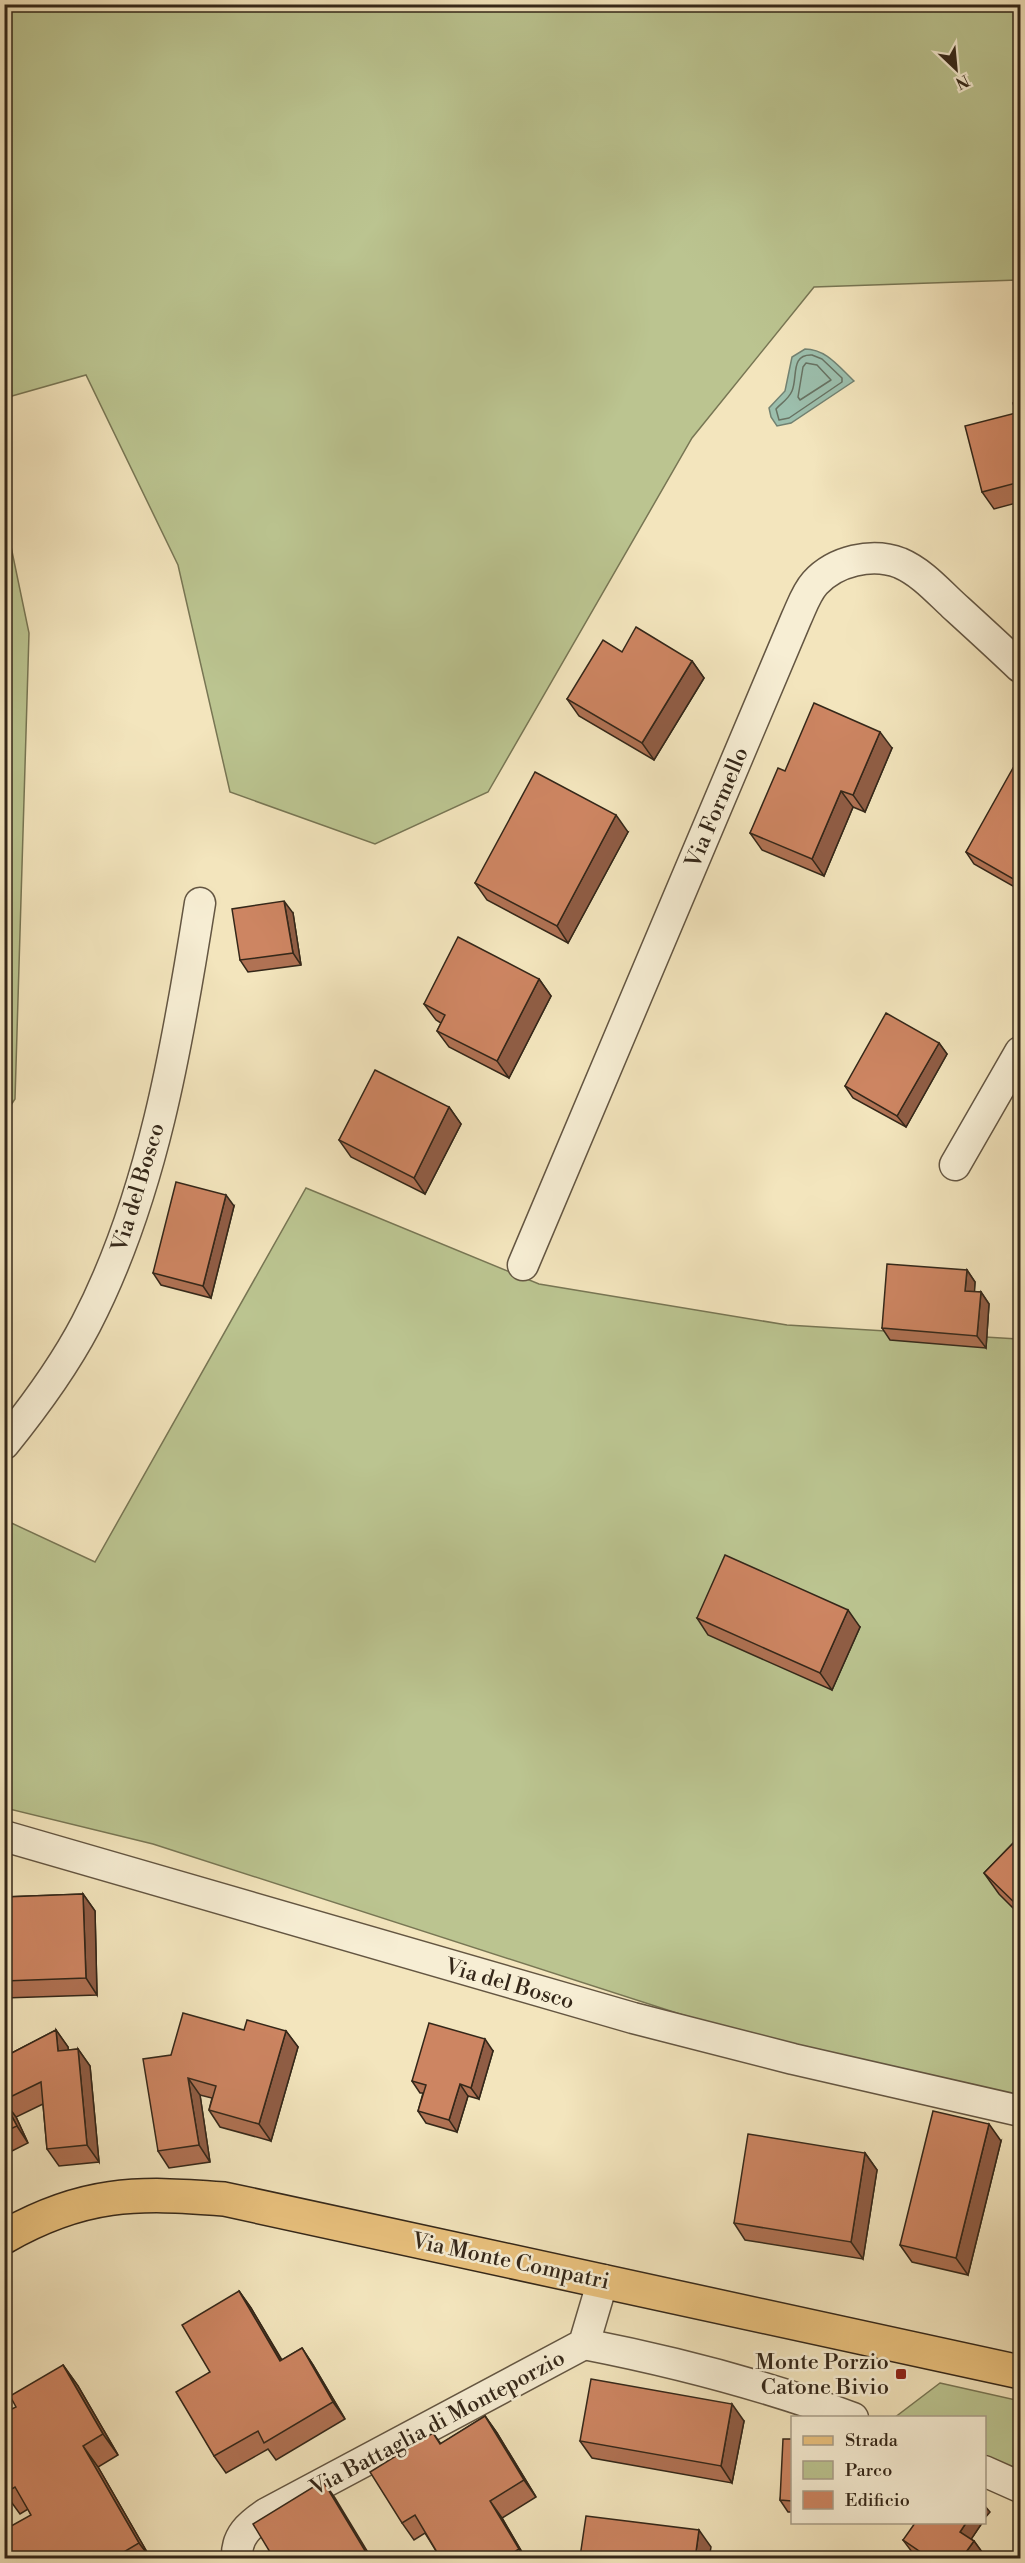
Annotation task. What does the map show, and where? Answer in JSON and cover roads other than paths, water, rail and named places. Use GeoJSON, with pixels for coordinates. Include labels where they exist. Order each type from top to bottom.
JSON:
{"type":"FeatureCollection","features":[{"type":"Feature","properties":{"kind":"main road","name":"Via Monte Compatri"},"geometry":{"type":"LineString","coordinates":[[4,2237],[49,2215],[94,2200],[131,2195],[194,2196],[257,2204],[1020,2372]]}},
{"type":"Feature","properties":{"kind":"street","name":"Via Formello"},"geometry":{"type":"LineString","coordinates":[[523,1265],[799,613],[816,583],[836,567],[860,559],[887,559],[899,563],[922,576],[1020,667]]}},
{"type":"Feature","properties":{"kind":"street","name":"Via del Bosco"},"geometry":{"type":"LineString","coordinates":[[4,1444],[59,1368],[86,1324],[125,1231],[145,1171],[164,1095],[189,975],[200,903]]}},
{"type":"Feature","properties":{"kind":"street"},"geometry":{"type":"LineString","coordinates":[[955,1165],[1020,1052]]}},
{"type":"Feature","properties":{"kind":"street","name":"Via del Bosco"},"geometry":{"type":"LineString","coordinates":[[4,1836],[633,2018],[793,2059],[1020,2111]]}},
{"type":"Feature","properties":{"kind":"street","name":"Via Battaglia di Monteporzio"},"geometry":{"type":"LineString","coordinates":[[238,2549],[252,2524],[267,2514],[584,2344],[603,2280]]}},
{"type":"Feature","properties":{"kind":"street"},"geometry":{"type":"LineString","coordinates":[[584,2344],[701,2368],[790,2395],[848,2416]]}},
{"type":"Feature","properties":{"kind":"street"},"geometry":{"type":"LineString","coordinates":[[986,2472],[1020,2487]]}},
{"type":"Feature","properties":{"kind":"water"},"geometry":{"type":"Polygon","coordinates":[[[805,349],[826,355],[854,381],[791,423],[777,426],[771,417],[769,408],[785,391],[792,357],[805,349]]]}},
{"type":"Feature","properties":{"kind":"place","name":"Monte Porzio Catone Bivio"},"geometry":{"type":"Point","coordinates":[901,2374]}}]}
